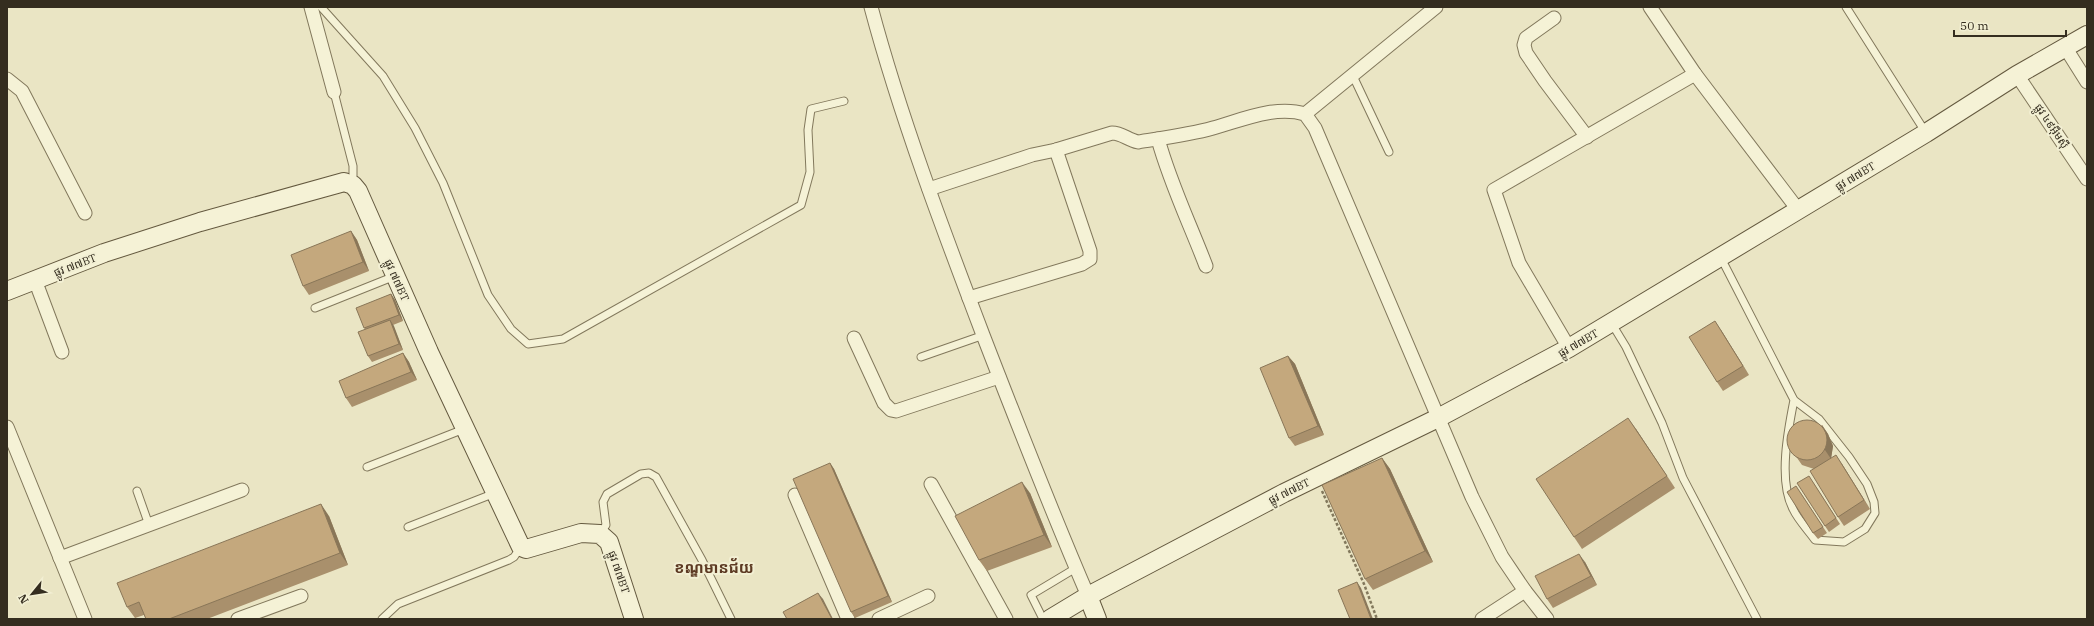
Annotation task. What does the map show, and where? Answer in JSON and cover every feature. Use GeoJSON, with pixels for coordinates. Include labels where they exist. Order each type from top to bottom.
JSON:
{"type":"FeatureCollection","features":[{"type":"Feature","properties":{"kind":"street"},"geometry":{"type":"LineString","coordinates":[[311,7],[334,92]]}},
{"type":"Feature","properties":{"kind":"street"},"geometry":{"type":"LineString","coordinates":[[871,7],[892,82],[969,298],[1097,619]]}},
{"type":"Feature","properties":{"kind":"street"},"geometry":{"type":"LineString","coordinates":[[929,189],[1032,155],[1056,150],[1112,133],[1119,133],[1138,142],[1212,128],[1244,118],[1283,111],[1305,114],[1436,7]]}},
{"type":"Feature","properties":{"kind":"street"},"geometry":{"type":"LineString","coordinates":[[1650,7],[1695,74],[1799,211]]}},
{"type":"Feature","properties":{"kind":"street"},"geometry":{"type":"LineString","coordinates":[[1554,18],[1526,38],[1524,45],[1526,53],[1587,137]]}},
{"type":"Feature","properties":{"kind":"street","name":"ផ្លូវ ៧៧BT"},"geometry":{"type":"LineString","coordinates":[[1050,619],[1088,596],[1316,478],[1438,418],[1569,348],[1799,211],[2017,75],[2087,35]]}},
{"type":"Feature","properties":{"kind":"street"},"geometry":{"type":"LineString","coordinates":[[2065,47],[2087,82]]}},
{"type":"Feature","properties":{"kind":"street"},"geometry":{"type":"LineString","coordinates":[[1569,348],[1519,263],[1494,190],[1695,74]]}},
{"type":"Feature","properties":{"kind":"street","name":"ផ្លូវ ៤៩អ៊ឹមស៊ី"},"geometry":{"type":"LineString","coordinates":[[2017,75],[2087,178]]}},
{"type":"Feature","properties":{"kind":"street"},"geometry":{"type":"LineString","coordinates":[[7,79],[22,91],[85,213]]}},
{"type":"Feature","properties":{"kind":"street"},"geometry":{"type":"LineString","coordinates":[[1305,114],[1318,135],[1438,418],[1479,510],[1502,557],[1525,591],[1547,619]]}},
{"type":"Feature","properties":{"kind":"street"},"geometry":{"type":"LineString","coordinates":[[1158,139],[1172,182],[1206,266]]}},
{"type":"Feature","properties":{"kind":"street"},"geometry":{"type":"LineString","coordinates":[[969,298],[1082,264],[1090,259],[1090,251],[1056,150]]}},
{"type":"Feature","properties":{"kind":"street","name":"ផ្លូវ ៧៧BT"},"geometry":{"type":"LineString","coordinates":[[7,291],[104,254],[200,222],[344,182],[353,185],[358,191],[464,429],[521,547]]}},
{"type":"Feature","properties":{"kind":"street"},"geometry":{"type":"LineString","coordinates":[[35,280],[62,352]]}},
{"type":"Feature","properties":{"kind":"street"},"geometry":{"type":"LineString","coordinates":[[854,338],[884,403],[891,410],[896,410],[1000,377]]}},
{"type":"Feature","properties":{"kind":"street"},"geometry":{"type":"LineString","coordinates":[[7,426],[85,619]]}},
{"type":"Feature","properties":{"kind":"street"},"geometry":{"type":"LineString","coordinates":[[931,484],[1006,619]]}},
{"type":"Feature","properties":{"kind":"street"},"geometry":{"type":"LineString","coordinates":[[60,558],[242,490]]}},
{"type":"Feature","properties":{"kind":"street"},"geometry":{"type":"LineString","coordinates":[[795,495],[848,619]]}},
{"type":"Feature","properties":{"kind":"street"},"geometry":{"type":"LineString","coordinates":[[521,547],[526,549],[581,533],[600,534]]}},
{"type":"Feature","properties":{"kind":"street","name":"ផ្លូវ ៧៧BT"},"geometry":{"type":"LineString","coordinates":[[600,534],[609,542],[634,619]]}},
{"type":"Feature","properties":{"kind":"street"},"geometry":{"type":"LineString","coordinates":[[1482,619],[1525,591]]}},
{"type":"Feature","properties":{"kind":"street"},"geometry":{"type":"LineString","coordinates":[[238,619],[264,614],[301,596]]}},
{"type":"Feature","properties":{"kind":"street"},"geometry":{"type":"LineString","coordinates":[[879,619],[928,596]]}},
{"type":"Feature","properties":{"kind":"lane"},"geometry":{"type":"LineString","coordinates":[[322,7],[383,76],[415,128],[443,183],[488,295],[511,329],[528,344],[563,339],[801,205],[810,172],[808,130],[811,109],[844,101]]}},
{"type":"Feature","properties":{"kind":"lane"},"geometry":{"type":"LineString","coordinates":[[1846,7],[1926,133]]}},
{"type":"Feature","properties":{"kind":"lane"},"geometry":{"type":"LineString","coordinates":[[1353,76],[1389,152]]}},
{"type":"Feature","properties":{"kind":"lane"},"geometry":{"type":"LineString","coordinates":[[334,92],[353,166],[353,185]]}},
{"type":"Feature","properties":{"kind":"lane"},"geometry":{"type":"LineString","coordinates":[[1721,257],[1794,400],[1819,418],[1845,451],[1866,484],[1874,502],[1875,513],[1865,529],[1844,542],[1815,540],[1793,509],[1785,485],[1789,423],[1794,400]]}},
{"type":"Feature","properties":{"kind":"lane"},"geometry":{"type":"LineString","coordinates":[[315,308],[395,276]]}},
{"type":"Feature","properties":{"kind":"lane"},"geometry":{"type":"LineString","coordinates":[[1611,323],[1626,347],[1662,423],[1683,478],[1757,619]]}},
{"type":"Feature","properties":{"kind":"lane"},"geometry":{"type":"LineString","coordinates":[[921,357],[984,335]]}},
{"type":"Feature","properties":{"kind":"lane"},"geometry":{"type":"LineString","coordinates":[[367,467],[464,429]]}},
{"type":"Feature","properties":{"kind":"lane"},"geometry":{"type":"LineString","coordinates":[[600,534],[606,525],[604,502],[606,494],[641,474],[653,475],[656,477],[702,560],[731,619]]}},
{"type":"Feature","properties":{"kind":"lane"},"geometry":{"type":"LineString","coordinates":[[137,491],[149,525]]}},
{"type":"Feature","properties":{"kind":"lane"},"geometry":{"type":"LineString","coordinates":[[408,527],[495,493]]}},
{"type":"Feature","properties":{"kind":"lane"},"geometry":{"type":"LineString","coordinates":[[382,619],[398,604],[509,560],[514,557],[521,547]]}},
{"type":"Feature","properties":{"kind":"lane"},"geometry":{"type":"LineString","coordinates":[[1043,619],[1031,595],[1076,568]]}},
{"type":"Feature","properties":{"kind":"path"},"geometry":{"type":"LineString","coordinates":[[1316,478],[1364,584],[1377,619]]}},
{"type":"Feature","properties":{"kind":"building"},"geometry":{"type":"Polygon","coordinates":[[[351,231],[363,262],[303,286],[291,255],[351,231]]]}},
{"type":"Feature","properties":{"kind":"building"},"geometry":{"type":"Polygon","coordinates":[[[391,294],[399,315],[364,328],[356,308],[391,294]]]}},
{"type":"Feature","properties":{"kind":"building"},"geometry":{"type":"Polygon","coordinates":[[[390,320],[399,344],[368,356],[358,332],[390,320]]]}},
{"type":"Feature","properties":{"kind":"building"},"geometry":{"type":"Polygon","coordinates":[[[1715,321],[1743,366],[1717,382],[1689,337],[1715,321]]]}},
{"type":"Feature","properties":{"kind":"building"},"geometry":{"type":"Polygon","coordinates":[[[403,353],[411,372],[346,398],[339,381],[403,353]]]}},
{"type":"Feature","properties":{"kind":"building"},"geometry":{"type":"Polygon","coordinates":[[[1288,356],[1318,426],[1289,438],[1260,368],[1288,356]]]}},
{"type":"Feature","properties":{"kind":"building"},"geometry":{"type":"Polygon","coordinates":[[[1628,418],[1667,476],[1574,537],[1536,479],[1628,418]]]}},
{"type":"Feature","properties":{"kind":"building"},"geometry":{"type":"Polygon","coordinates":[[[1807,420],[1815,422],[1821,426],[1825,432],[1827,440],[1825,448],[1821,454],[1815,458],[1807,460],[1799,458],[1793,454],[1789,448],[1787,440],[1789,432],[1793,426],[1799,422],[1807,420]]]}},
{"type":"Feature","properties":{"kind":"building"},"geometry":{"type":"Polygon","coordinates":[[[1836,455],[1864,500],[1838,517],[1810,471],[1836,455]]]}},
{"type":"Feature","properties":{"kind":"building"},"geometry":{"type":"Polygon","coordinates":[[[1382,458],[1425,551],[1365,579],[1322,485],[1382,458]]]}},
{"type":"Feature","properties":{"kind":"building"},"geometry":{"type":"Polygon","coordinates":[[[830,463],[888,596],[851,612],[793,479],[830,463]]]}},
{"type":"Feature","properties":{"kind":"building"},"geometry":{"type":"Polygon","coordinates":[[[1809,476],[1836,518],[1825,526],[1797,483],[1809,476]]]}},
{"type":"Feature","properties":{"kind":"building"},"geometry":{"type":"Polygon","coordinates":[[[1022,482],[1044,535],[979,560],[955,516],[1022,482]]]}},
{"type":"Feature","properties":{"kind":"building"},"geometry":{"type":"Polygon","coordinates":[[[1796,486],[1823,527],[1813,533],[1787,492],[1796,486]]]}},
{"type":"Feature","properties":{"kind":"building"},"geometry":{"type":"Polygon","coordinates":[[[321,504],[340,553],[169,619],[146,619],[139,602],[127,607],[117,583],[321,504]]]}},
{"type":"Feature","properties":{"kind":"building"},"geometry":{"type":"Polygon","coordinates":[[[1579,554],[1591,576],[1547,599],[1535,576],[1579,554]]]}},
{"type":"Feature","properties":{"kind":"building"},"geometry":{"type":"Polygon","coordinates":[[[1357,582],[1371,619],[1350,619],[1338,590],[1357,582]]]}},
{"type":"Feature","properties":{"kind":"building"},"geometry":{"type":"Polygon","coordinates":[[[818,593],[832,619],[787,619],[783,612],[818,593]]]}},
{"type":"Feature","properties":{"kind":"district","name":"ខណ្ឌមានជ័យ"},"geometry":{"type":"Point","coordinates":[714,567]}}]}
